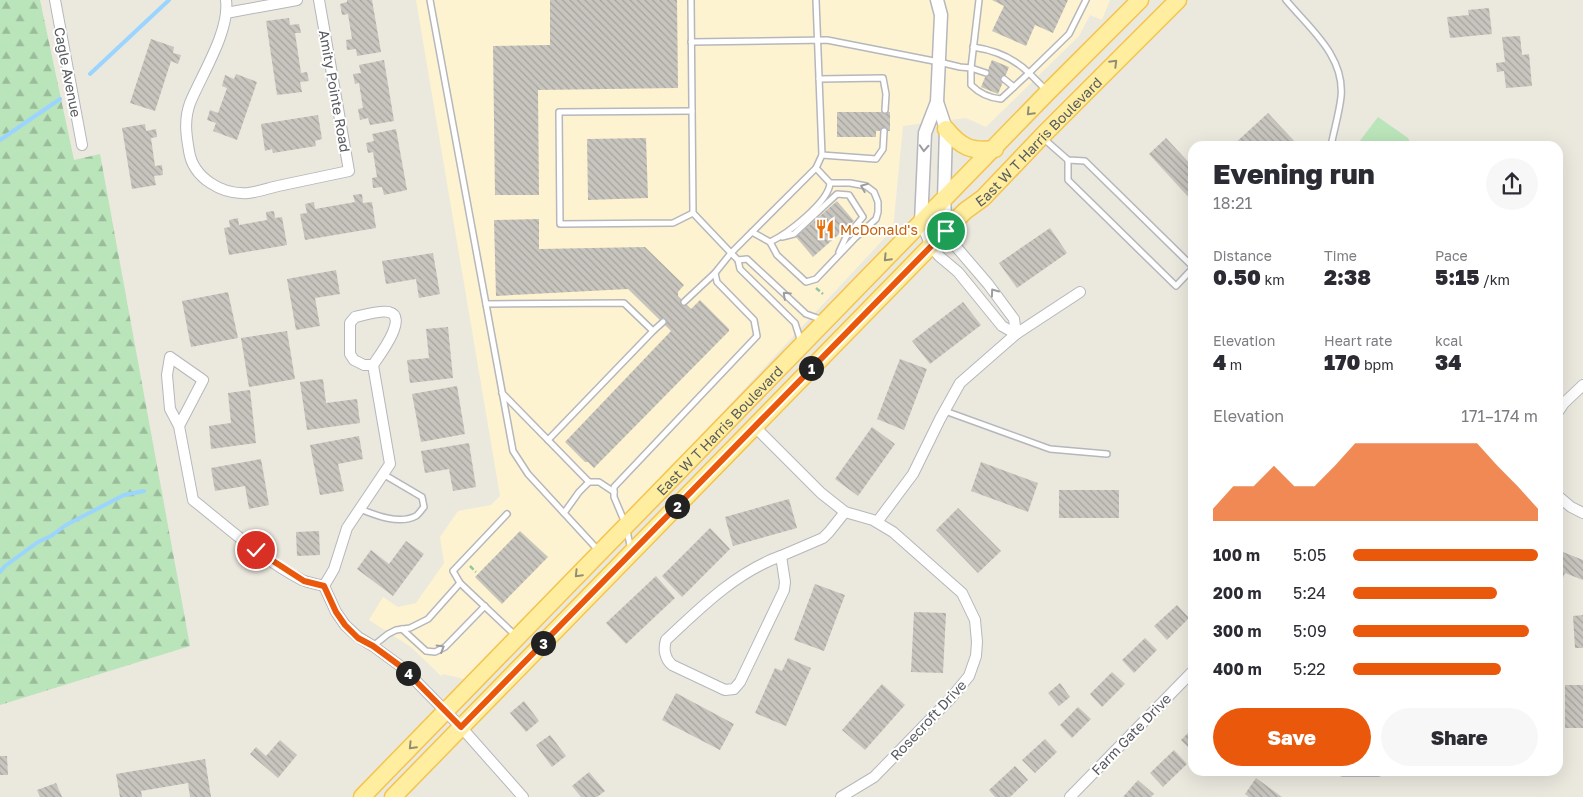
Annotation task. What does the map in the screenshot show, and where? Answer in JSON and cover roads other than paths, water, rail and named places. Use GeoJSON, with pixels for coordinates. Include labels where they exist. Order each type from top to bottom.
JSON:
{"type":"FeatureCollection","features":[{"type":"Feature","properties":{"kind":"main road","name":"East W T Harris Boulevard"},"geometry":{"type":"LineString","coordinates":[[362,797],[995,149],[1048,92],[1140,0]]}},
{"type":"Feature","properties":{"kind":"main road","name":"East W T Harris Boulevard"},"geometry":{"type":"LineString","coordinates":[[393,797],[965,211],[983,198],[1178,0]]}},
{"type":"Feature","properties":{"kind":"main road"},"geometry":{"type":"LineString","coordinates":[[946,129],[959,144],[968,148],[975,150],[995,149]]}},
{"type":"Feature","properties":{"kind":"street","name":"Cagle Avenue"},"geometry":{"type":"LineString","coordinates":[[55,0],[82,145]]}},
{"type":"Feature","properties":{"kind":"street","name":"Amity Pointe Road"},"geometry":{"type":"LineString","coordinates":[[226,0],[223,29],[190,103],[185,119],[186,137],[190,160],[198,174],[228,191],[248,192],[349,171],[319,0]]}},
{"type":"Feature","properties":{"kind":"street"},"geometry":{"type":"LineString","coordinates":[[226,12],[298,0]]}},
{"type":"Feature","properties":{"kind":"street"},"geometry":{"type":"LineString","coordinates":[[937,0],[940,15],[937,102],[925,133],[921,223],[931,246],[939,256],[958,272],[1002,326],[1016,334]]}},
{"type":"Feature","properties":{"kind":"street"},"geometry":{"type":"LineString","coordinates":[[940,15],[947,0]]}},
{"type":"Feature","properties":{"kind":"street"},"geometry":{"type":"LineString","coordinates":[[937,102],[946,129],[944,200],[946,231],[952,242],[988,284],[1014,319],[1016,334]]}},
{"type":"Feature","properties":{"kind":"street"},"geometry":{"type":"LineString","coordinates":[[877,522],[913,474],[944,410],[960,382],[1016,334],[1080,292]]}},
{"type":"Feature","properties":{"kind":"street"},"geometry":{"type":"LineString","coordinates":[[324,586],[334,569],[347,528],[390,464],[374,365],[396,326],[396,317],[393,313],[387,311],[354,317],[350,323],[350,354],[354,360],[374,365]]}},
{"type":"Feature","properties":{"kind":"street"},"geometry":{"type":"LineString","coordinates":[[179,426],[203,380],[170,357],[167,375],[170,409],[179,426],[193,500],[256,550],[289,572],[304,581],[324,586]]}},
{"type":"Feature","properties":{"kind":"street"},"geometry":{"type":"LineString","coordinates":[[1563,404],[1583,385]]}},
{"type":"Feature","properties":{"kind":"street","name":"Rosecroft Drive"},"geometry":{"type":"LineString","coordinates":[[754,426],[821,493],[845,512],[877,522],[893,532],[962,593],[975,620],[978,642],[976,656],[968,676],[951,698],[874,777],[841,797]]}},
{"type":"Feature","properties":{"kind":"street"},"geometry":{"type":"LineString","coordinates":[[1563,500],[1583,513]]}},
{"type":"Feature","properties":{"kind":"street"},"geometry":{"type":"LineString","coordinates":[[781,556],[785,582],[784,590],[740,682],[734,690],[725,690],[668,662],[665,652],[666,640],[708,601],[763,563],[822,538],[830,532],[845,512]]}},
{"type":"Feature","properties":{"kind":"street"},"geometry":{"type":"LineString","coordinates":[[324,586],[336,612],[345,625],[358,638],[373,646],[403,668],[461,727],[522,797]]}},
{"type":"Feature","properties":{"kind":"street","name":"Farm Gate Drive"},"geometry":{"type":"LineString","coordinates":[[1070,797],[1188,676]]}},
{"type":"Feature","properties":{"kind":"lane"},"geometry":{"type":"LineString","coordinates":[[430,0],[513,452],[528,474],[600,552]]}},
{"type":"Feature","properties":{"kind":"lane"},"geometry":{"type":"LineString","coordinates":[[690,0],[693,213],[738,260],[740,269],[795,323],[802,345]]}},
{"type":"Feature","properties":{"kind":"lane"},"geometry":{"type":"LineString","coordinates":[[684,302],[715,273],[731,253],[816,168],[822,156],[816,0]]}},
{"type":"Feature","properties":{"kind":"lane"},"geometry":{"type":"LineString","coordinates":[[979,0],[971,68],[971,85],[977,92],[991,98],[1001,99],[1069,34],[1086,0]]}},
{"type":"Feature","properties":{"kind":"lane"},"geometry":{"type":"LineString","coordinates":[[1286,0],[1331,53],[1337,67],[1341,96],[1332,141]]}},
{"type":"Feature","properties":{"kind":"lane"},"geometry":{"type":"LineString","coordinates":[[691,42],[818,39],[939,62],[960,68],[971,68],[986,73]]}},
{"type":"Feature","properties":{"kind":"lane"},"geometry":{"type":"LineString","coordinates":[[973,47],[989,49],[1020,64],[1048,92]]}},
{"type":"Feature","properties":{"kind":"lane"},"geometry":{"type":"LineString","coordinates":[[819,79],[883,78],[886,94],[885,110]]}},
{"type":"Feature","properties":{"kind":"lane"},"geometry":{"type":"LineString","coordinates":[[1004,79],[1014,86]]}},
{"type":"Feature","properties":{"kind":"lane"},"geometry":{"type":"LineString","coordinates":[[692,111],[560,112],[560,224],[673,223],[693,213]]}},
{"type":"Feature","properties":{"kind":"lane"},"geometry":{"type":"LineString","coordinates":[[822,156],[876,159],[883,149],[884,131]]}},
{"type":"Feature","properties":{"kind":"lane"},"geometry":{"type":"LineString","coordinates":[[1042,136],[1068,160],[1085,161],[1188,264]]}},
{"type":"Feature","properties":{"kind":"lane"},"geometry":{"type":"LineString","coordinates":[[1068,160],[1068,180],[1176,286],[1188,272]]}},
{"type":"Feature","properties":{"kind":"lane"},"geometry":{"type":"LineString","coordinates":[[752,232],[770,242],[777,254],[806,282],[816,279],[876,218],[878,202],[874,192],[866,186],[850,183],[830,183],[816,168]]}},
{"type":"Feature","properties":{"kind":"lane"},"geometry":{"type":"LineString","coordinates":[[782,237],[808,214],[824,196],[829,189],[830,183]]}},
{"type":"Feature","properties":{"kind":"lane"},"geometry":{"type":"LineString","coordinates":[[770,242],[794,234],[837,194],[849,195],[863,217],[846,237],[835,258]]}},
{"type":"Feature","properties":{"kind":"lane"},"geometry":{"type":"LineString","coordinates":[[738,260],[747,259],[806,314],[826,321]]}},
{"type":"Feature","properties":{"kind":"lane"},"geometry":{"type":"LineString","coordinates":[[631,552],[626,526],[614,497],[614,487],[757,336],[754,320],[717,282],[715,273]]}},
{"type":"Feature","properties":{"kind":"lane"},"geometry":{"type":"LineString","coordinates":[[486,304],[624,302],[653,331]]}},
{"type":"Feature","properties":{"kind":"lane"},"geometry":{"type":"LineString","coordinates":[[548,440],[663,322]]}},
{"type":"Feature","properties":{"kind":"lane"},"geometry":{"type":"LineString","coordinates":[[502,393],[589,482]]}},
{"type":"Feature","properties":{"kind":"lane"},"geometry":{"type":"LineString","coordinates":[[944,410],[1050,449],[1108,454]]}},
{"type":"Feature","properties":{"kind":"lane"},"geometry":{"type":"LineString","coordinates":[[360,509],[386,519],[399,520],[416,516],[424,507],[422,497],[383,474]]}},
{"type":"Feature","properties":{"kind":"lane"},"geometry":{"type":"LineString","coordinates":[[564,513],[579,492],[589,482],[599,482],[614,492]]}},
{"type":"Feature","properties":{"kind":"lane"},"geometry":{"type":"LineString","coordinates":[[508,514],[454,571],[460,583],[518,637]]}},
{"type":"Feature","properties":{"kind":"lane"},"geometry":{"type":"LineString","coordinates":[[373,646],[396,630],[410,628],[428,619],[460,583]]}},
{"type":"Feature","properties":{"kind":"lane"},"geometry":{"type":"LineString","coordinates":[[402,629],[426,652],[435,652],[445,647],[485,606]]}},
{"type":"Feature","properties":{"kind":"waterway"},"geometry":{"type":"LineString","coordinates":[[90,74],[169,0]]}},
{"type":"Feature","properties":{"kind":"waterway"},"geometry":{"type":"LineString","coordinates":[[0,140],[60,99]]}},
{"type":"Feature","properties":{"kind":"waterway"},"geometry":{"type":"LineString","coordinates":[[0,572],[5,566],[38,542],[51,536],[66,525],[124,495],[144,491]]}},
{"type":"Feature","properties":{"kind":"place","name":"McDonald's"},"geometry":{"type":"Point","coordinates":[825,229]}}]}
